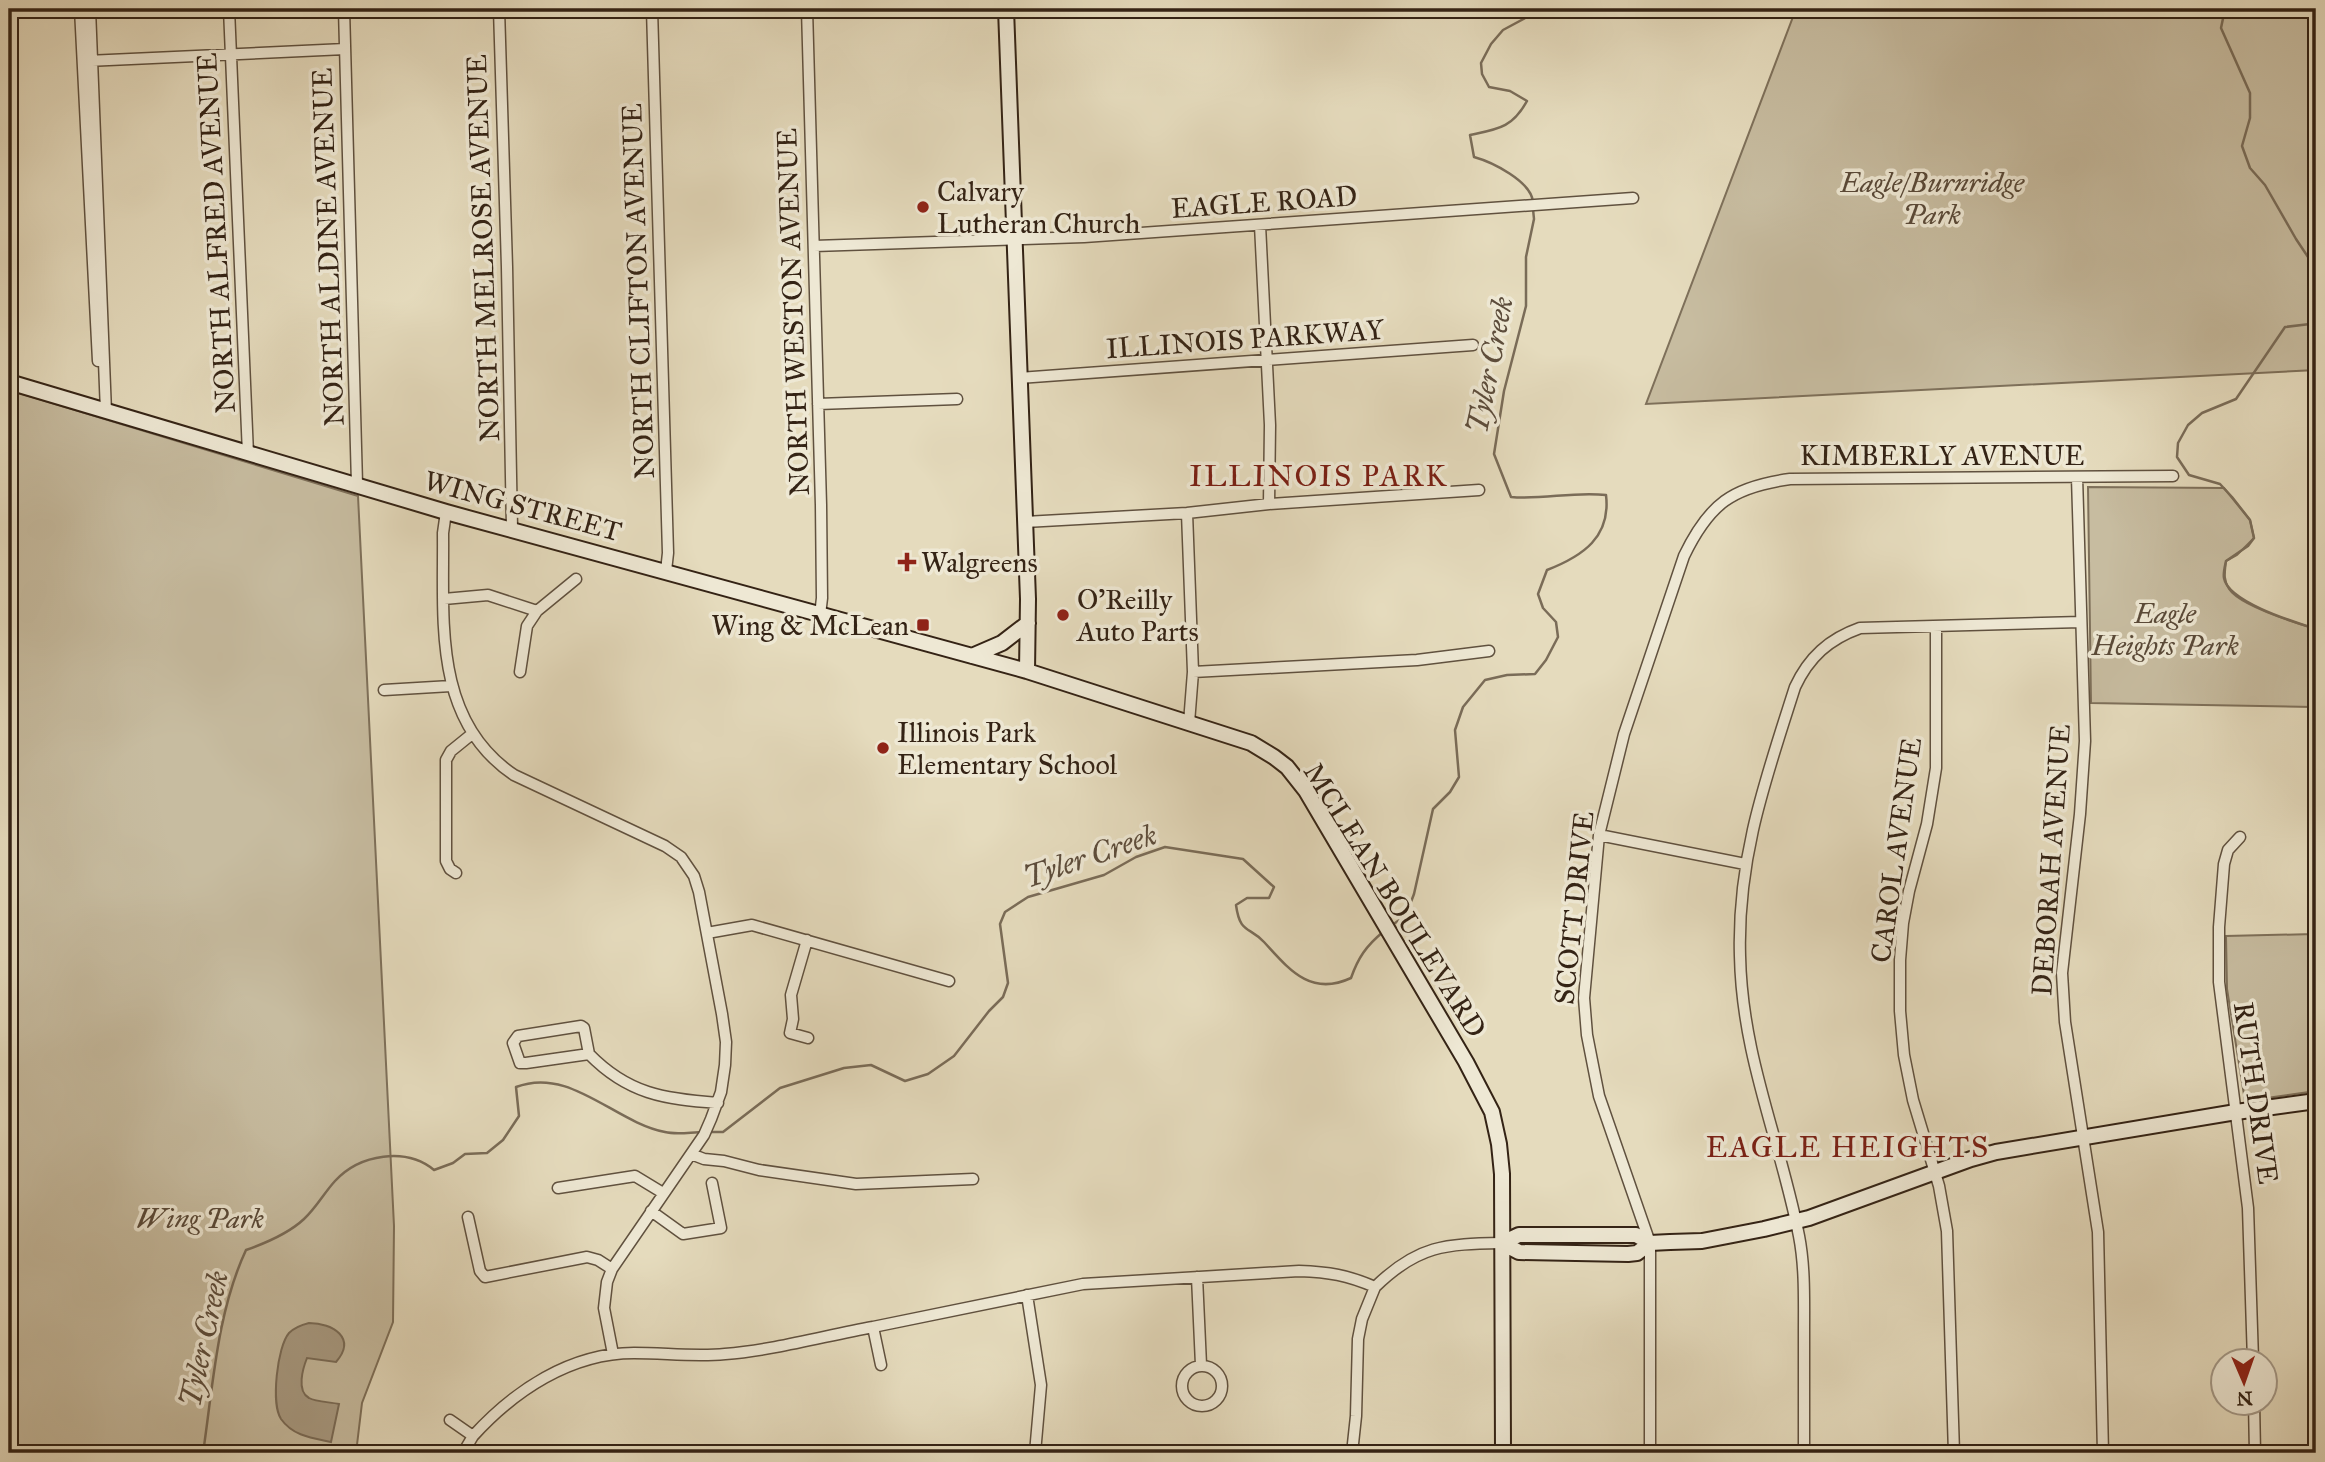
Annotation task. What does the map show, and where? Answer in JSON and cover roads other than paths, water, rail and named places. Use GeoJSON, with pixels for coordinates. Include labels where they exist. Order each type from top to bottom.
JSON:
{"type":"FeatureCollection","features":[{"type":"Feature","properties":{"kind":"street"},"geometry":{"type":"LineString","coordinates":[[80,9],[88,61]]}},
{"type":"Feature","properties":{"kind":"street"},"geometry":{"type":"LineString","coordinates":[[90,9],[88,61],[103,411]]}},
{"type":"Feature","properties":{"kind":"street","name":"NORTH ALFRED AVENUE"},"geometry":{"type":"LineString","coordinates":[[229,9],[248,454]]}},
{"type":"Feature","properties":{"kind":"street","name":"NORTH ALDINE AVENUE"},"geometry":{"type":"LineString","coordinates":[[344,9],[357,484]]}},
{"type":"Feature","properties":{"kind":"street","name":"NORTH MELROSE AVENUE"},"geometry":{"type":"LineString","coordinates":[[499,9],[508,281],[512,528]]}},
{"type":"Feature","properties":{"kind":"street","name":"NORTH CLIFTON AVENUE"},"geometry":{"type":"LineString","coordinates":[[652,9],[667,513],[666,571]]}},
{"type":"Feature","properties":{"kind":"street","name":"NORTH WESTON AVENUE"},"geometry":{"type":"LineString","coordinates":[[807,9],[821,615]]}},
{"type":"Feature","properties":{"kind":"street"},"geometry":{"type":"LineString","coordinates":[[1006,9],[1025,522],[1027,671]]}},
{"type":"Feature","properties":{"kind":"street"},"geometry":{"type":"LineString","coordinates":[[88,61],[345,50]]}},
{"type":"Feature","properties":{"kind":"street","name":"EAGLE ROAD"},"geometry":{"type":"LineString","coordinates":[[814,246],[1084,237],[1633,198]]}},
{"type":"Feature","properties":{"kind":"street"},"geometry":{"type":"LineString","coordinates":[[1260,225],[1270,425],[1269,503]]}},
{"type":"Feature","properties":{"kind":"street","name":"ILLINOIS PARKWAY"},"geometry":{"type":"LineString","coordinates":[[1019,377],[1473,345]]}},
{"type":"Feature","properties":{"kind":"street","name":"WING STREET"},"geometry":{"type":"LineString","coordinates":[[9,382],[446,512],[1027,671]]}},
{"type":"Feature","properties":{"kind":"street"},"geometry":{"type":"LineString","coordinates":[[818,404],[957,399]]}},
{"type":"Feature","properties":{"kind":"street","name":"KIMBERLY AVENUE"},"geometry":{"type":"LineString","coordinates":[[1718,506],[1748,487],[1790,479],[2173,476]]}},
{"type":"Feature","properties":{"kind":"street","name":"DEBORAH AVENUE"},"geometry":{"type":"LineString","coordinates":[[2077,477],[2083,778],[2062,973],[2064,1022],[2098,1232],[2103,1453]]}},
{"type":"Feature","properties":{"kind":"street"},"geometry":{"type":"LineString","coordinates":[[1025,522],[1187,513],[1269,503],[1479,490]]}},
{"type":"Feature","properties":{"kind":"street","name":"SCOTT DRIVE"},"geometry":{"type":"LineString","coordinates":[[1650,1453],[1650,1243],[1599,1097],[1587,1034],[1584,998],[1599,835],[1624,734],[1684,556],[1696,530],[1718,506]]}},
{"type":"Feature","properties":{"kind":"street"},"geometry":{"type":"LineString","coordinates":[[446,512],[443,533],[446,655],[456,702],[472,734],[495,760],[514,775],[675,851],[694,876],[707,933],[726,1042],[718,1103],[693,1151],[612,1269],[604,1298],[613,1354]]}},
{"type":"Feature","properties":{"kind":"street"},"geometry":{"type":"LineString","coordinates":[[1187,513],[1193,672],[1189,723]]}},
{"type":"Feature","properties":{"kind":"street"},"geometry":{"type":"LineString","coordinates":[[520,672],[527,626],[537,611],[576,579]]}},
{"type":"Feature","properties":{"kind":"street"},"geometry":{"type":"LineString","coordinates":[[444,599],[488,595],[537,611]]}},
{"type":"Feature","properties":{"kind":"street"},"geometry":{"type":"LineString","coordinates":[[972,656],[1002,643],[1028,622]]}},
{"type":"Feature","properties":{"kind":"street"},"geometry":{"type":"LineString","coordinates":[[1804,1453],[1803,1269],[1796,1222],[1756,1077],[1747,1031],[1740,955],[1745,864],[1763,786],[1795,687],[1813,658],[1837,638],[1860,628],[2081,622]]}},
{"type":"Feature","properties":{"kind":"street","name":"CAROL AVENUE"},"geometry":{"type":"LineString","coordinates":[[1936,626],[1936,768],[1927,824],[1903,923],[1900,998],[1904,1055],[1942,1199],[1949,1248],[1954,1453]]}},
{"type":"Feature","properties":{"kind":"street"},"geometry":{"type":"LineString","coordinates":[[1193,672],[1430,659],[1489,651]]}},
{"type":"Feature","properties":{"kind":"street","name":"MCLEAN BOULEVARD"},"geometry":{"type":"LineString","coordinates":[[1027,671],[1251,743],[1286,767],[1306,791],[1480,1086],[1492,1112],[1502,1174],[1503,1453]]}},
{"type":"Feature","properties":{"kind":"street"},"geometry":{"type":"LineString","coordinates":[[384,691],[451,686]]}},
{"type":"Feature","properties":{"kind":"street"},"geometry":{"type":"LineString","coordinates":[[456,873],[446,861],[444,767],[451,751],[472,734]]}},
{"type":"Feature","properties":{"kind":"street"},"geometry":{"type":"LineString","coordinates":[[1599,835],[1745,864]]}},
{"type":"Feature","properties":{"kind":"street","name":"RUTH DRIVE"},"geometry":{"type":"LineString","coordinates":[[2240,837],[2228,850],[2224,864],[2219,928],[2219,982],[2248,1208],[2253,1346]]}},
{"type":"Feature","properties":{"kind":"street"},"geometry":{"type":"LineString","coordinates":[[707,933],[752,925],[949,981]]}},
{"type":"Feature","properties":{"kind":"street"},"geometry":{"type":"LineString","coordinates":[[807,940],[791,995],[793,1019],[790,1033],[808,1038]]}},
{"type":"Feature","properties":{"kind":"street"},"geometry":{"type":"LineString","coordinates":[[589,1054],[520,1063],[517,1060],[514,1040],[518,1036],[581,1026],[584,1028],[589,1054],[614,1077],[662,1096],[718,1103]]}},
{"type":"Feature","properties":{"kind":"street"},"geometry":{"type":"LineString","coordinates":[[1352,1453],[1358,1339],[1362,1319],[1375,1287],[1391,1271],[1424,1251],[1442,1246],[1502,1243],[1513,1237],[1532,1235],[1636,1235],[1650,1243],[1702,1241],[1796,1222],[1996,1152],[2316,1101]]}},
{"type":"Feature","properties":{"kind":"street"},"geometry":{"type":"LineString","coordinates":[[693,1151],[704,1159],[856,1184],[973,1179]]}},
{"type":"Feature","properties":{"kind":"street"},"geometry":{"type":"LineString","coordinates":[[558,1188],[635,1177],[663,1194]]}},
{"type":"Feature","properties":{"kind":"street"},"geometry":{"type":"LineString","coordinates":[[651,1211],[683,1234],[721,1228],[712,1183]]}},
{"type":"Feature","properties":{"kind":"street"},"geometry":{"type":"LineString","coordinates":[[468,1217],[480,1271],[485,1276],[587,1257],[612,1269]]}},
{"type":"Feature","properties":{"kind":"street"},"geometry":{"type":"LineString","coordinates":[[463,1453],[473,1436],[507,1403],[529,1387],[573,1365],[613,1354],[727,1354],[1083,1284],[1326,1272],[1346,1275],[1375,1287]]}},
{"type":"Feature","properties":{"kind":"street"},"geometry":{"type":"LineString","coordinates":[[1197,1277],[1201,1365]]}},
{"type":"Feature","properties":{"kind":"street"},"geometry":{"type":"LineString","coordinates":[[1027,1295],[1041,1385],[1035,1453]]}},
{"type":"Feature","properties":{"kind":"street"},"geometry":{"type":"LineString","coordinates":[[873,1327],[881,1365]]}},
{"type":"Feature","properties":{"kind":"street"},"geometry":{"type":"LineString","coordinates":[[1201,1365],[1214,1370],[1222,1383],[1222,1390],[1215,1402],[1200,1407],[1184,1396],[1183,1384],[1187,1373],[1201,1365]]}},
{"type":"Feature","properties":{"kind":"street"},"geometry":{"type":"LineString","coordinates":[[2254,1416],[2255,1453]]}},
{"type":"Feature","properties":{"kind":"street"},"geometry":{"type":"LineString","coordinates":[[450,1420],[473,1436]]}},
{"type":"Feature","properties":{"kind":"waterway","name":"Tyler Creek"},"geometry":{"type":"LineString","coordinates":[[1533,202],[1531,194],[1518,180],[1491,163],[1474,157],[1470,135],[1510,122],[1527,101],[1510,91],[1489,87],[1482,74],[1481,63],[1491,44],[1503,30],[1542,9]]}},
{"type":"Feature","properties":{"kind":"waterway","name":"Tyler Creek"},"geometry":{"type":"LineString","coordinates":[[2225,9],[2221,28],[2250,93],[2250,118],[2242,146],[2250,168],[2265,185],[2316,269]]}},
{"type":"Feature","properties":{"kind":"waterway","name":"Tyler Creek"},"geometry":{"type":"LineString","coordinates":[[1391,926],[1406,915],[1414,894],[1433,809],[1450,792],[1459,777],[1455,730],[1463,707],[1485,680],[1507,675],[1535,674],[1546,660],[1558,637],[1556,622],[1543,608],[1538,594],[1547,570],[1583,551],[1592,543],[1604,522],[1606,495],[1511,497],[1494,454],[1504,391],[1526,306],[1526,257],[1534,219],[1533,209]]}},
{"type":"Feature","properties":{"kind":"waterway","name":"Tyler Creek"},"geometry":{"type":"LineString","coordinates":[[2316,321],[2285,327],[2236,399],[2202,413],[2188,425],[2178,443],[2177,457],[2189,475],[2220,484],[2250,520],[2254,538],[2248,546],[2226,561],[2224,576],[2228,587],[2263,610],[2316,629]]}},
{"type":"Feature","properties":{"kind":"waterway","name":"Tyler Creek"},"geometry":{"type":"LineString","coordinates":[[710,1132],[723,1132],[780,1088],[844,1068],[871,1065],[905,1081],[928,1074],[954,1056],[1003,997],[1008,983],[1000,924],[1005,912],[1028,897],[1104,875],[1136,857],[1165,847],[1243,859],[1274,887],[1269,898],[1247,898],[1236,905],[1240,921],[1282,962],[1312,982],[1337,983],[1351,978],[1363,953],[1383,932]]}},
{"type":"Feature","properties":{"kind":"waterway","name":"Tyler Creek"},"geometry":{"type":"LineString","coordinates":[[203,1453],[222,1324],[228,1298],[246,1250],[276,1238],[298,1224],[345,1172],[357,1165],[383,1157],[410,1158],[434,1170],[453,1163],[465,1154],[487,1153],[503,1140],[519,1116],[516,1087],[536,1082],[573,1089],[628,1118],[665,1132],[704,1132]]}},
{"type":"Feature","properties":{"kind":"place","name":"Calvary Lutheran Church"},"geometry":{"type":"Point","coordinates":[923,207]}},
{"type":"Feature","properties":{"kind":"place","name":"Walgreens"},"geometry":{"type":"Point","coordinates":[907,562]}},
{"type":"Feature","properties":{"kind":"place","name":"O'Reilly Auto Parts"},"geometry":{"type":"Point","coordinates":[1063,615]}},
{"type":"Feature","properties":{"kind":"place","name":"Wing & McLean"},"geometry":{"type":"Point","coordinates":[923,625]}},
{"type":"Feature","properties":{"kind":"place","name":"Illinois Park Elementary School"},"geometry":{"type":"Point","coordinates":[883,748]}},
{"type":"Feature","properties":{"kind":"district","name":"ILLINOIS PARK"},"geometry":{"type":"Point","coordinates":[1319,476]}},
{"type":"Feature","properties":{"kind":"district","name":"EAGLE HEIGHTS"},"geometry":{"type":"Point","coordinates":[1848,1147]}},
{"type":"Feature","properties":{"kind":"park label","name":"Eagle/Burnridge Park"},"geometry":{"type":"Point","coordinates":[1932,198]}},
{"type":"Feature","properties":{"kind":"park label","name":"Eagle Heights Park"},"geometry":{"type":"Point","coordinates":[2165,629]}},
{"type":"Feature","properties":{"kind":"park label","name":"Wing Park"},"geometry":{"type":"Point","coordinates":[200,1218]}}]}
